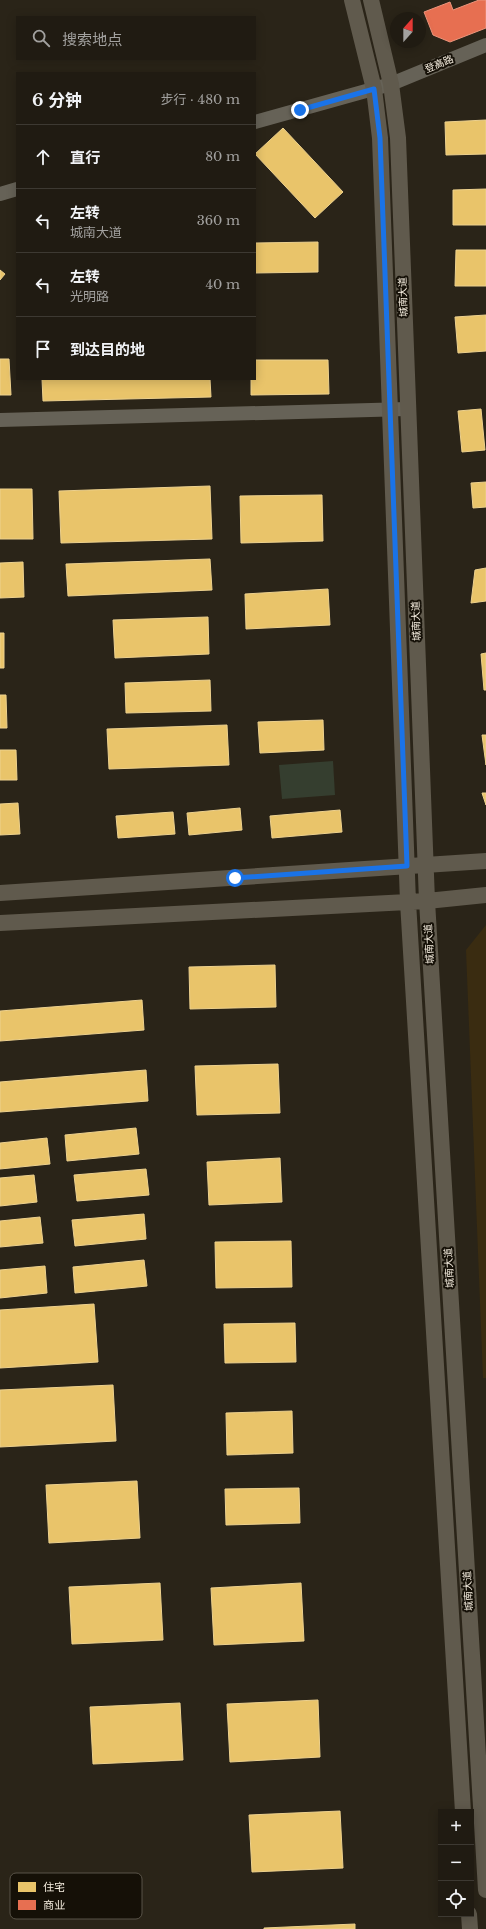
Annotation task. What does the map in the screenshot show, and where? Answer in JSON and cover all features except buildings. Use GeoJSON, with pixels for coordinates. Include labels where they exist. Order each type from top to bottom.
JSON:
{"type":"FeatureCollection","features":[{"type":"Feature","properties":{"kind":"main road","name":"城南大道"},"geometry":{"type":"LineString","coordinates":[[352,0],[374,89],[380,138],[408,902],[463,1809]]}},
{"type":"Feature","properties":{"kind":"main road","name":"城南大道"},"geometry":{"type":"LineString","coordinates":[[371,0],[392,84],[398,138],[425,865],[486,1890]]}},
{"type":"Feature","properties":{"kind":"main road"},"geometry":{"type":"LineString","coordinates":[[0,893],[486,861]]}},
{"type":"Feature","properties":{"kind":"main road"},"geometry":{"type":"LineString","coordinates":[[0,923],[427,901],[486,895]]}},
{"type":"Feature","properties":{"kind":"main road"},"geometry":{"type":"LineString","coordinates":[[469,1917],[470,1929]]}},
{"type":"Feature","properties":{"kind":"street","name":"登高路"},"geometry":{"type":"LineString","coordinates":[[256,122],[392,84],[486,45]]}},
{"type":"Feature","properties":{"kind":"street"},"geometry":{"type":"LineString","coordinates":[[0,194],[16,189]]}},
{"type":"Feature","properties":{"kind":"street"},"geometry":{"type":"LineString","coordinates":[[0,420],[407,409]]}},
{"type":"Feature","properties":{"kind":"shaded area"},"geometry":{"type":"Polygon","coordinates":[[[486,925],[486,1378],[483,1378],[466,950],[486,925]]]}},
{"type":"Feature","properties":{"kind":"green space"},"geometry":{"type":"Polygon","coordinates":[[[333,761],[335,795],[282,799],[279,765],[333,761]]]}},
{"type":"Feature","properties":{"kind":"route"},"geometry":{"type":"LineString","coordinates":[[235,878],[407,866],[380,177],[380,138],[374,89],[300,110]]}}]}
